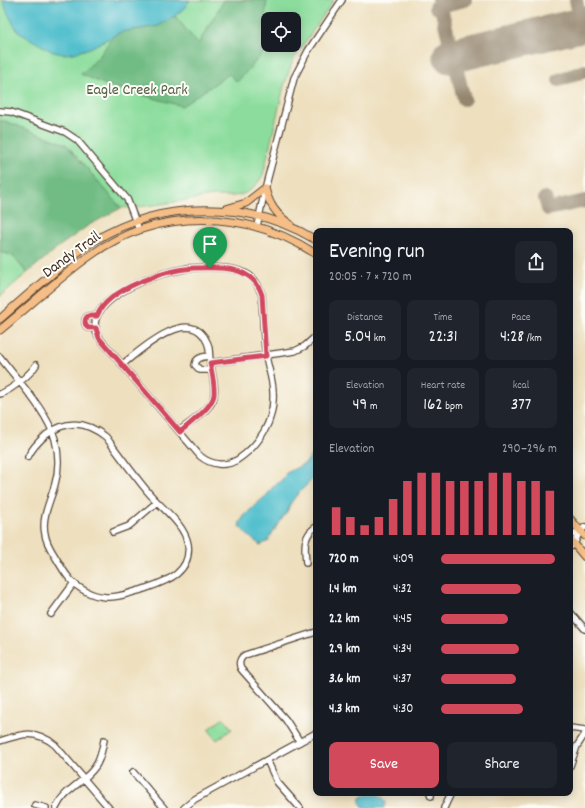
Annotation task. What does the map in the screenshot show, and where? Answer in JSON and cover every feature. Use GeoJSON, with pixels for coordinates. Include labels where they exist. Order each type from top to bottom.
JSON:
{"type":"FeatureCollection","features":[{"type":"Feature","properties":{"kind":"main road"},"geometry":{"type":"LineString","coordinates":[[220,210],[246,203],[265,188],[271,204],[276,212],[282,218],[313,238]]}},
{"type":"Feature","properties":{"kind":"main road","name":"Dandy Trail"},"geometry":{"type":"LineString","coordinates":[[0,318],[81,250],[108,233],[136,221],[160,214],[180,211],[220,210],[259,217],[307,235]]}},
{"type":"Feature","properties":{"kind":"main road","name":"Dandy Trail"},"geometry":{"type":"LineString","coordinates":[[0,330],[90,255],[139,230],[161,224],[196,220],[225,220],[257,226],[290,238],[313,252]]}},
{"type":"Feature","properties":{"kind":"main road"},"geometry":{"type":"LineString","coordinates":[[573,522],[583,531]]}},
{"type":"Feature","properties":{"kind":"main road"},"geometry":{"type":"LineString","coordinates":[[573,546],[585,557]]}},
{"type":"Feature","properties":{"kind":"street"},"geometry":{"type":"LineString","coordinates":[[257,226],[265,188],[294,78],[308,51],[342,0]]}},
{"type":"Feature","properties":{"kind":"street"},"geometry":{"type":"LineString","coordinates":[[0,111],[11,112],[58,129],[77,140],[127,199],[139,230]]}},
{"type":"Feature","properties":{"kind":"street"},"geometry":{"type":"LineString","coordinates":[[208,268],[239,271],[250,276],[259,288],[262,295],[266,356],[273,393],[272,410],[268,423],[257,442],[241,457],[231,463],[213,463],[202,458],[123,364],[99,338],[96,322],[100,309],[106,304],[132,286],[152,277],[179,270],[208,268]]}},
{"type":"Feature","properties":{"kind":"street"},"geometry":{"type":"LineString","coordinates":[[123,364],[155,338],[170,331],[185,328],[196,330],[203,335],[209,346],[214,391],[213,400],[207,408],[180,432]]}},
{"type":"Feature","properties":{"kind":"street"},"geometry":{"type":"LineString","coordinates":[[211,370],[200,370],[195,364],[197,360],[200,358],[210,360],[266,356],[296,351],[307,345],[313,339]]}},
{"type":"Feature","properties":{"kind":"street"},"geometry":{"type":"LineString","coordinates":[[0,357],[42,412],[52,431],[57,452],[57,472],[44,520],[44,532],[49,548],[65,574],[83,590],[92,594],[111,597],[124,595],[169,580],[177,574],[184,564],[188,553],[188,543],[181,528],[157,502],[106,437],[89,426],[76,424],[63,425],[52,431],[36,444],[28,457]]}},
{"type":"Feature","properties":{"kind":"street"},"geometry":{"type":"LineString","coordinates":[[0,394],[30,374],[36,365]]}},
{"type":"Feature","properties":{"kind":"street"},"geometry":{"type":"LineString","coordinates":[[113,532],[129,526],[157,502]]}},
{"type":"Feature","properties":{"kind":"street"},"geometry":{"type":"LineString","coordinates":[[306,563],[305,540],[313,530]]}},
{"type":"Feature","properties":{"kind":"street"},"geometry":{"type":"LineString","coordinates":[[573,534],[583,531]]}},
{"type":"Feature","properties":{"kind":"street"},"geometry":{"type":"LineString","coordinates":[[573,542],[583,531]]}},
{"type":"Feature","properties":{"kind":"street"},"geometry":{"type":"LineString","coordinates":[[51,614],[74,583]]}},
{"type":"Feature","properties":{"kind":"street"},"geometry":{"type":"LineString","coordinates":[[573,615],[585,629]]}},
{"type":"Feature","properties":{"kind":"street"},"geometry":{"type":"LineString","coordinates":[[300,742],[286,720],[241,669],[240,661],[245,655],[313,633]]}},
{"type":"Feature","properties":{"kind":"street"},"geometry":{"type":"LineString","coordinates":[[573,728],[585,730]]}},
{"type":"Feature","properties":{"kind":"street"},"geometry":{"type":"LineString","coordinates":[[0,741],[26,734],[42,737],[55,745],[108,808]]}},
{"type":"Feature","properties":{"kind":"street"},"geometry":{"type":"LineString","coordinates":[[573,752],[585,734]]}},
{"type":"Feature","properties":{"kind":"street"},"geometry":{"type":"LineString","coordinates":[[184,808],[195,799],[313,735]]}},
{"type":"Feature","properties":{"kind":"street"},"geometry":{"type":"LineString","coordinates":[[56,808],[64,796],[84,779],[98,763],[104,740]]}},
{"type":"Feature","properties":{"kind":"street"},"geometry":{"type":"LineString","coordinates":[[267,760],[277,782],[300,808]]}},
{"type":"Feature","properties":{"kind":"street"},"geometry":{"type":"LineString","coordinates":[[133,772],[164,808]]}},
{"type":"Feature","properties":{"kind":"street"},"geometry":{"type":"LineString","coordinates":[[444,808],[450,796]]}},
{"type":"Feature","properties":{"kind":"street"},"geometry":{"type":"LineString","coordinates":[[35,804],[46,808]]}},
{"type":"Feature","properties":{"kind":"green space","name":"Eagle Creek Park"},"geometry":{"type":"Polygon","coordinates":[[[0,0],[334,0],[301,48],[301,12],[261,12],[261,52],[298,52],[293,60],[284,86],[263,175],[259,181],[246,193],[234,196],[211,196],[153,205],[121,208],[66,144],[0,160],[0,0]]]}},
{"type":"Feature","properties":{"kind":"green space"},"geometry":{"type":"Polygon","coordinates":[[[224,0],[267,0],[266,12],[261,12],[261,52],[264,52],[237,82],[229,74],[182,106],[106,85],[81,74],[99,57],[113,36],[121,32],[158,26],[175,16],[198,44],[224,0]]]}},
{"type":"Feature","properties":{"kind":"green space"},"geometry":{"type":"Polygon","coordinates":[[[0,121],[5,121],[66,144],[121,208],[89,225],[61,245],[27,273],[12,255],[0,252],[0,121]]]}},
{"type":"Feature","properties":{"kind":"green space"},"geometry":{"type":"Polygon","coordinates":[[[0,252],[12,255],[27,273],[0,296],[0,252]]]}},
{"type":"Feature","properties":{"kind":"green space"},"geometry":{"type":"Polygon","coordinates":[[[224,718],[232,729],[217,740],[208,729],[224,718]]]}},
{"type":"Feature","properties":{"kind":"water"},"geometry":{"type":"Polygon","coordinates":[[[3,0],[190,0],[175,16],[158,26],[121,32],[90,48],[74,53],[63,54],[53,52],[18,32],[7,12],[3,0]]]}},
{"type":"Feature","properties":{"kind":"water"},"geometry":{"type":"Polygon","coordinates":[[[313,452],[313,479],[292,501],[288,510],[269,538],[269,541],[260,545],[246,533],[239,524],[244,516],[283,479],[286,473],[306,463],[313,452]]]}},
{"type":"Feature","properties":{"kind":"water"},"geometry":{"type":"Polygon","coordinates":[[[364,796],[381,796],[386,802],[384,808],[364,808],[359,799],[364,796]]]}},
{"type":"Feature","properties":{"kind":"taxiway"},"geometry":{"type":"LineString","coordinates":[[439,0],[464,99]]}},
{"type":"Feature","properties":{"kind":"taxiway"},"geometry":{"type":"LineString","coordinates":[[436,7],[465,0]]}},
{"type":"Feature","properties":{"kind":"taxiway"},"geometry":{"type":"LineString","coordinates":[[567,28],[578,16],[576,0]]}},
{"type":"Feature","properties":{"kind":"taxiway"},"geometry":{"type":"LineString","coordinates":[[559,80],[585,71]]}},
{"type":"Feature","properties":{"kind":"taxiway"},"geometry":{"type":"LineString","coordinates":[[545,198],[548,209],[585,201]]}},
{"type":"Feature","properties":{"kind":"runway"},"geometry":{"type":"LineString","coordinates":[[450,56],[585,24]]}},
{"type":"Feature","properties":{"kind":"route"},"geometry":{"type":"LineString","coordinates":[[210,268],[220,268],[241,272],[250,276],[257,284],[262,295],[266,356],[210,363],[214,391],[213,400],[207,408],[180,432],[123,364],[99,338],[96,328],[88,328],[85,321],[88,316],[97,316],[103,306],[115,296],[145,280],[161,274],[179,270],[210,268]]}}]}
